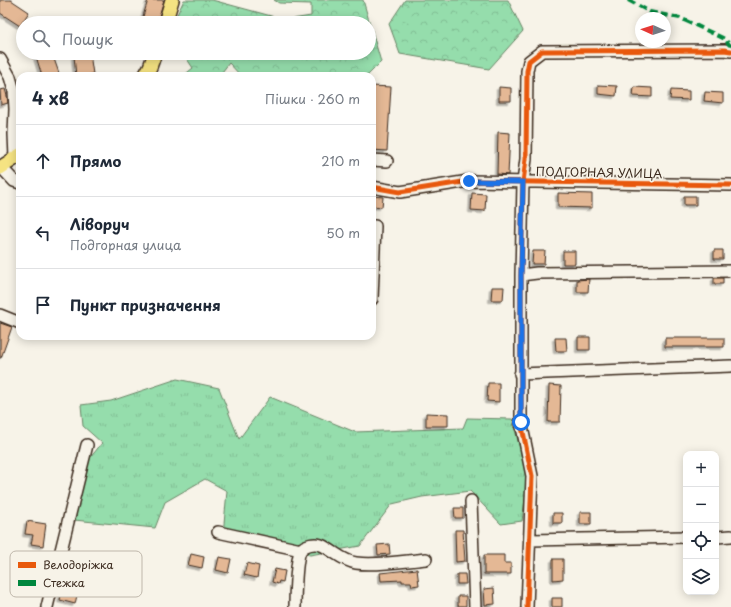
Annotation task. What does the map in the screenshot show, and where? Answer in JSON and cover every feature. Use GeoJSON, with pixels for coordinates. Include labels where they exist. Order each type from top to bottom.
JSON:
{"type":"FeatureCollection","features":[{"type":"Feature","properties":{"kind":"main road"},"geometry":{"type":"LineString","coordinates":[[167,16],[172,0]]}},
{"type":"Feature","properties":{"kind":"main road"},"geometry":{"type":"LineString","coordinates":[[147,72],[152,60]]}},
{"type":"Feature","properties":{"kind":"main road"},"geometry":{"type":"LineString","coordinates":[[0,167],[16,157]]}},
{"type":"Feature","properties":{"kind":"street"},"geometry":{"type":"LineString","coordinates":[[527,607],[532,476],[521,422],[520,374],[523,182],[526,159],[527,70],[529,61],[542,51],[731,51]]}},
{"type":"Feature","properties":{"kind":"street"},"geometry":{"type":"LineString","coordinates":[[0,59],[10,77],[14,92],[16,109],[14,134],[16,145]]}},
{"type":"Feature","properties":{"kind":"street"},"geometry":{"type":"LineString","coordinates":[[376,160],[386,161]]}},
{"type":"Feature","properties":{"kind":"street"},"geometry":{"type":"LineString","coordinates":[[0,167],[16,182]]}},
{"type":"Feature","properties":{"kind":"street","name":"ПОДГОРНАЯ УЛИЦА"},"geometry":{"type":"LineString","coordinates":[[376,189],[400,192],[469,181],[731,184]]}},
{"type":"Feature","properties":{"kind":"street"},"geometry":{"type":"LineString","coordinates":[[521,275],[537,273],[731,271]]}},
{"type":"Feature","properties":{"kind":"street"},"geometry":{"type":"LineString","coordinates":[[0,315],[16,321]]}},
{"type":"Feature","properties":{"kind":"street"},"geometry":{"type":"LineString","coordinates":[[520,374],[731,366]]}},
{"type":"Feature","properties":{"kind":"street"},"geometry":{"type":"LineString","coordinates":[[60,551],[86,445]]}},
{"type":"Feature","properties":{"kind":"street"},"geometry":{"type":"LineString","coordinates":[[471,500],[475,607]]}},
{"type":"Feature","properties":{"kind":"street"},"geometry":{"type":"LineString","coordinates":[[218,532],[301,550]]}},
{"type":"Feature","properties":{"kind":"street"},"geometry":{"type":"LineString","coordinates":[[719,537],[731,536]]}},
{"type":"Feature","properties":{"kind":"street"},"geometry":{"type":"LineString","coordinates":[[530,540],[683,537]]}},
{"type":"Feature","properties":{"kind":"street"},"geometry":{"type":"LineString","coordinates":[[294,607],[298,559],[301,550],[308,544],[319,544],[344,559],[356,563],[426,559]]}},
{"type":"Feature","properties":{"kind":"street"},"geometry":{"type":"LineString","coordinates":[[46,607],[48,597]]}},
{"type":"Feature","properties":{"kind":"green space"},"geometry":{"type":"Polygon","coordinates":[[[184,0],[212,0],[271,16],[176,16],[184,0]]]}},
{"type":"Feature","properties":{"kind":"green space"},"geometry":{"type":"Polygon","coordinates":[[[274,0],[363,0],[368,16],[311,16],[311,4],[279,3],[274,0]]]}},
{"type":"Feature","properties":{"kind":"green space"},"geometry":{"type":"Polygon","coordinates":[[[405,0],[508,0],[523,31],[489,69],[400,54],[389,24],[405,0]]]}},
{"type":"Feature","properties":{"kind":"green space"},"geometry":{"type":"Polygon","coordinates":[[[376,45],[381,62],[371,72],[237,72],[229,63],[222,72],[188,72],[193,68],[188,60],[376,60],[376,45]]]}},
{"type":"Feature","properties":{"kind":"green space"},"geometry":{"type":"Polygon","coordinates":[[[177,379],[219,388],[239,439],[270,397],[355,432],[463,428],[467,418],[512,419],[528,477],[522,521],[501,524],[470,491],[422,497],[392,504],[360,546],[310,555],[223,535],[227,491],[205,479],[165,502],[155,528],[74,520],[86,463],[102,443],[83,426],[81,405],[111,401],[177,379]]]}},
{"type":"Feature","properties":{"kind":"building"},"geometry":{"type":"Polygon","coordinates":[[[0,0],[11,0],[29,12],[26,16],[16,16],[16,23],[0,13],[0,0]]]}},
{"type":"Feature","properties":{"kind":"building"},"geometry":{"type":"Polygon","coordinates":[[[148,0],[164,0],[159,16],[143,16],[148,0]]]}},
{"type":"Feature","properties":{"kind":"building"},"geometry":{"type":"Polygon","coordinates":[[[37,60],[54,60],[59,72],[41,72],[37,60]]]}},
{"type":"Feature","properties":{"kind":"building"},"geometry":{"type":"Polygon","coordinates":[[[74,60],[91,60],[93,72],[76,72],[74,60]]]}},
{"type":"Feature","properties":{"kind":"building"},"geometry":{"type":"Polygon","coordinates":[[[598,85],[617,86],[616,96],[598,94],[598,85]]]}},
{"type":"Feature","properties":{"kind":"building"},"geometry":{"type":"Polygon","coordinates":[[[376,86],[391,87],[387,151],[376,150],[376,86]]]}},
{"type":"Feature","properties":{"kind":"building"},"geometry":{"type":"Polygon","coordinates":[[[499,87],[511,88],[511,101],[499,101],[499,87]]]}},
{"type":"Feature","properties":{"kind":"building"},"geometry":{"type":"Polygon","coordinates":[[[634,87],[652,88],[652,97],[633,96],[634,87]]]}},
{"type":"Feature","properties":{"kind":"building"},"geometry":{"type":"Polygon","coordinates":[[[5,89],[8,103],[1,105],[0,90],[5,89]]]}},
{"type":"Feature","properties":{"kind":"building"},"geometry":{"type":"Polygon","coordinates":[[[671,90],[689,91],[689,100],[670,99],[671,90]]]}},
{"type":"Feature","properties":{"kind":"building"},"geometry":{"type":"Polygon","coordinates":[[[705,92],[723,93],[723,103],[704,101],[705,92]]]}},
{"type":"Feature","properties":{"kind":"building"},"geometry":{"type":"Polygon","coordinates":[[[498,132],[510,133],[508,175],[497,174],[498,132]]]}},
{"type":"Feature","properties":{"kind":"building"},"geometry":{"type":"Polygon","coordinates":[[[472,193],[486,194],[485,211],[471,210],[472,193]]]}},
{"type":"Feature","properties":{"kind":"building"},"geometry":{"type":"Polygon","coordinates":[[[558,193],[592,194],[592,208],[558,207],[558,193]]]}},
{"type":"Feature","properties":{"kind":"building"},"geometry":{"type":"Polygon","coordinates":[[[376,196],[383,197],[382,207],[376,206],[376,196]]]}},
{"type":"Feature","properties":{"kind":"building"},"geometry":{"type":"Polygon","coordinates":[[[684,196],[696,196],[696,205],[684,205],[684,196]]]}},
{"type":"Feature","properties":{"kind":"building"},"geometry":{"type":"Polygon","coordinates":[[[714,250],[723,250],[723,259],[714,259],[714,250]]]}},
{"type":"Feature","properties":{"kind":"building"},"geometry":{"type":"Polygon","coordinates":[[[533,251],[545,251],[544,264],[532,264],[533,251]]]}},
{"type":"Feature","properties":{"kind":"building"},"geometry":{"type":"Polygon","coordinates":[[[563,251],[575,251],[575,264],[563,264],[563,251]]]}},
{"type":"Feature","properties":{"kind":"building"},"geometry":{"type":"Polygon","coordinates":[[[714,278],[723,278],[723,284],[714,284],[714,278]]]}},
{"type":"Feature","properties":{"kind":"building"},"geometry":{"type":"Polygon","coordinates":[[[589,279],[588,292],[577,292],[577,280],[589,279]]]}},
{"type":"Feature","properties":{"kind":"building"},"geometry":{"type":"Polygon","coordinates":[[[492,287],[504,287],[503,300],[491,300],[492,287]]]}},
{"type":"Feature","properties":{"kind":"building"},"geometry":{"type":"Polygon","coordinates":[[[0,323],[12,327],[1,358],[0,358],[0,323]]]}},
{"type":"Feature","properties":{"kind":"building"},"geometry":{"type":"Polygon","coordinates":[[[578,337],[590,337],[590,350],[578,350],[578,337]]]}},
{"type":"Feature","properties":{"kind":"building"},"geometry":{"type":"Polygon","coordinates":[[[555,338],[566,338],[567,351],[556,351],[555,338]]]}},
{"type":"Feature","properties":{"kind":"building"},"geometry":{"type":"Polygon","coordinates":[[[665,338],[724,338],[724,347],[665,347],[665,338]]]}},
{"type":"Feature","properties":{"kind":"building"},"geometry":{"type":"Polygon","coordinates":[[[488,383],[499,383],[499,402],[487,401],[488,383]]]}},
{"type":"Feature","properties":{"kind":"building"},"geometry":{"type":"Polygon","coordinates":[[[549,385],[561,386],[560,422],[548,422],[549,385]]]}},
{"type":"Feature","properties":{"kind":"building"},"geometry":{"type":"Polygon","coordinates":[[[426,413],[448,414],[448,426],[426,426],[426,413]]]}},
{"type":"Feature","properties":{"kind":"building"},"geometry":{"type":"Polygon","coordinates":[[[454,508],[463,508],[463,518],[455,518],[454,508]]]}},
{"type":"Feature","properties":{"kind":"building"},"geometry":{"type":"Polygon","coordinates":[[[580,512],[591,512],[591,524],[580,524],[580,512]]]}},
{"type":"Feature","properties":{"kind":"building"},"geometry":{"type":"Polygon","coordinates":[[[553,513],[562,513],[562,523],[553,523],[553,513]]]}},
{"type":"Feature","properties":{"kind":"building"},"geometry":{"type":"Polygon","coordinates":[[[27,521],[46,524],[43,546],[31,544],[33,535],[25,534],[27,521]]]}},
{"type":"Feature","properties":{"kind":"building"},"geometry":{"type":"Polygon","coordinates":[[[455,530],[463,530],[465,561],[456,562],[455,530]]]}},
{"type":"Feature","properties":{"kind":"building"},"geometry":{"type":"Polygon","coordinates":[[[389,544],[390,554],[378,555],[377,545],[389,544]]]}},
{"type":"Feature","properties":{"kind":"building"},"geometry":{"type":"Polygon","coordinates":[[[191,554],[204,557],[202,568],[188,565],[191,554]]]}},
{"type":"Feature","properties":{"kind":"building"},"geometry":{"type":"Polygon","coordinates":[[[484,555],[504,555],[504,563],[511,563],[511,574],[484,574],[484,555]]]}},
{"type":"Feature","properties":{"kind":"building"},"geometry":{"type":"Polygon","coordinates":[[[219,557],[231,559],[228,573],[216,570],[219,557]]]}},
{"type":"Feature","properties":{"kind":"building"},"geometry":{"type":"Polygon","coordinates":[[[553,559],[563,559],[563,579],[553,580],[553,559]]]}},
{"type":"Feature","properties":{"kind":"building"},"geometry":{"type":"Polygon","coordinates":[[[247,563],[259,566],[257,578],[244,575],[247,563]]]}},
{"type":"Feature","properties":{"kind":"building"},"geometry":{"type":"Polygon","coordinates":[[[275,569],[285,571],[283,582],[279,581],[278,584],[272,582],[275,569]]]}},
{"type":"Feature","properties":{"kind":"building"},"geometry":{"type":"Polygon","coordinates":[[[417,569],[419,585],[412,586],[411,582],[402,582],[402,580],[381,581],[380,573],[417,569]]]}},
{"type":"Feature","properties":{"kind":"building"},"geometry":{"type":"Polygon","coordinates":[[[457,574],[465,574],[466,584],[457,584],[457,574]]]}},
{"type":"Feature","properties":{"kind":"building"},"geometry":{"type":"Polygon","coordinates":[[[494,588],[495,604],[485,605],[484,589],[494,588]]]}},
{"type":"Feature","properties":{"kind":"building"},"geometry":{"type":"Polygon","coordinates":[[[458,596],[466,596],[466,606],[458,606],[458,596]]]}},
{"type":"Feature","properties":{"kind":"building"},"geometry":{"type":"Polygon","coordinates":[[[61,597],[77,597],[75,604],[60,600],[61,597]]]}},
{"type":"Feature","properties":{"kind":"building"},"geometry":{"type":"Polygon","coordinates":[[[552,598],[562,598],[562,607],[552,607],[552,598]]]}},
{"type":"Feature","properties":{"kind":"marked path"},"geometry":{"type":"LineString","coordinates":[[628,0],[650,12],[680,18],[725,39],[731,47]]}},
{"type":"Feature","properties":{"kind":"cycle path"},"geometry":{"type":"LineString","coordinates":[[527,607],[532,476],[521,422],[521,275],[523,182],[526,159],[527,71],[529,61],[542,51],[731,51]]}},
{"type":"Feature","properties":{"kind":"cycle path"},"geometry":{"type":"LineString","coordinates":[[376,188],[400,192],[469,181],[731,185]]}},
{"type":"Feature","properties":{"kind":"route"},"geometry":{"type":"LineString","coordinates":[[469,181],[523,182],[520,374],[521,422]]}}]}
